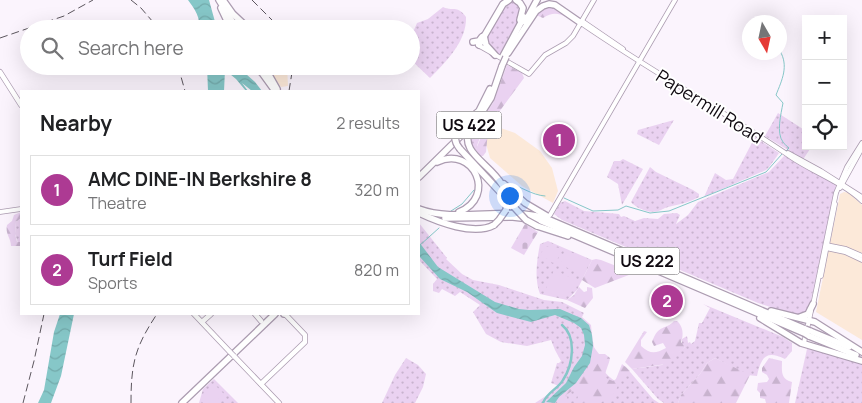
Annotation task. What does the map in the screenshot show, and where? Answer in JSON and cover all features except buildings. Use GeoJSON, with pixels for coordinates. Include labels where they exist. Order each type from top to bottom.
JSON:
{"type":"FeatureCollection","features":[{"type":"Feature","properties":{"kind":"highway"},"geometry":{"type":"LineString","coordinates":[[220,0],[226,20]]}},
{"type":"Feature","properties":{"kind":"highway"},"geometry":{"type":"LineString","coordinates":[[220,0],[233,20]]}},
{"type":"Feature","properties":{"kind":"highway"},"geometry":{"type":"LineString","coordinates":[[220,0],[239,20]]}},
{"type":"Feature","properties":{"kind":"highway"},"geometry":{"type":"LineString","coordinates":[[495,55],[486,45],[483,36],[505,0]]}},
{"type":"Feature","properties":{"kind":"highway"},"geometry":{"type":"LineString","coordinates":[[477,44],[503,4],[509,0]]}},
{"type":"Feature","properties":{"kind":"highway"},"geometry":{"type":"LineString","coordinates":[[505,55],[523,12],[522,5],[516,0]]}},
{"type":"Feature","properties":{"kind":"highway","name":"US 222"},"geometry":{"type":"LineString","coordinates":[[535,0],[505,55],[480,109],[459,127],[455,136],[460,149],[526,220],[537,226],[612,251],[734,304],[862,352]]}},
{"type":"Feature","properties":{"kind":"highway"},"geometry":{"type":"LineString","coordinates":[[554,0],[582,22]]}},
{"type":"Feature","properties":{"kind":"highway"},"geometry":{"type":"LineString","coordinates":[[505,55],[536,11],[545,5],[555,5],[582,22]]}},
{"type":"Feature","properties":{"kind":"highway","name":"US 222"},"geometry":{"type":"LineString","coordinates":[[501,65],[491,98],[468,134],[467,144],[471,152],[525,202],[566,226],[727,296],[862,359]]}},
{"type":"Feature","properties":{"kind":"highway"},"geometry":{"type":"LineString","coordinates":[[264,75],[276,90]]}},
{"type":"Feature","properties":{"kind":"highway"},"geometry":{"type":"LineString","coordinates":[[267,75],[276,90]]}},
{"type":"Feature","properties":{"kind":"highway","name":"US 422"},"geometry":{"type":"LineString","coordinates":[[420,174],[471,122],[484,104],[490,89]]}},
{"type":"Feature","properties":{"kind":"highway"},"geometry":{"type":"LineString","coordinates":[[420,174],[477,120]]}},
{"type":"Feature","properties":{"kind":"highway"},"geometry":{"type":"LineString","coordinates":[[430,166],[442,159],[458,159],[471,166],[478,180],[478,194],[470,206],[459,212],[442,214]]}},
{"type":"Feature","properties":{"kind":"highway"},"geometry":{"type":"LineString","coordinates":[[420,211],[471,229],[483,229],[494,225],[506,210],[506,194],[502,183],[496,176]]}},
{"type":"Feature","properties":{"kind":"highway"},"geometry":{"type":"LineString","coordinates":[[420,211],[446,218],[531,218],[612,251]]}},
{"type":"Feature","properties":{"kind":"highway"},"geometry":{"type":"LineString","coordinates":[[420,211],[442,214],[521,213],[538,216],[566,226]]}},
{"type":"Feature","properties":{"kind":"highway"},"geometry":{"type":"LineString","coordinates":[[727,296],[777,313],[810,320],[862,352]]}},
{"type":"Feature","properties":{"kind":"highway"},"geometry":{"type":"LineString","coordinates":[[734,304],[805,344],[862,359]]}},
{"type":"Feature","properties":{"kind":"highway"},"geometry":{"type":"LineString","coordinates":[[797,317],[807,315],[813,304]]}},
{"type":"Feature","properties":{"kind":"highway"},"geometry":{"type":"LineString","coordinates":[[180,403],[262,322],[273,315]]}},
{"type":"Feature","properties":{"kind":"main road"},"geometry":{"type":"LineString","coordinates":[[477,44],[529,74],[546,54],[569,41],[594,0]]}},
{"type":"Feature","properties":{"kind":"main road"},"geometry":{"type":"LineString","coordinates":[[550,215],[674,0]]}},
{"type":"Feature","properties":{"kind":"main road","name":"Papermill Road"},"geometry":{"type":"LineString","coordinates":[[582,22],[639,61],[782,150],[862,197]]}},
{"type":"Feature","properties":{"kind":"main road"},"geometry":{"type":"LineString","coordinates":[[0,72],[20,103]]}},
{"type":"Feature","properties":{"kind":"main road"},"geometry":{"type":"LineString","coordinates":[[805,344],[832,209],[840,184],[862,144]]}},
{"type":"Feature","properties":{"kind":"main road"},"geometry":{"type":"LineString","coordinates":[[840,184],[862,148]]}},
{"type":"Feature","properties":{"kind":"main road","name":"Papermill Road"},"geometry":{"type":"LineString","coordinates":[[840,184],[862,201]]}},
{"type":"Feature","properties":{"kind":"main road"},"geometry":{"type":"LineString","coordinates":[[0,212],[20,209]]}},
{"type":"Feature","properties":{"kind":"main road"},"geometry":{"type":"LineString","coordinates":[[826,246],[862,258]]}},
{"type":"Feature","properties":{"kind":"main road"},"geometry":{"type":"LineString","coordinates":[[810,320],[826,246]]}},
{"type":"Feature","properties":{"kind":"main road"},"geometry":{"type":"LineString","coordinates":[[195,315],[279,403]]}},
{"type":"Feature","properties":{"kind":"main road"},"geometry":{"type":"LineString","coordinates":[[202,322],[210,315]]}},
{"type":"Feature","properties":{"kind":"main road"},"geometry":{"type":"LineString","coordinates":[[256,315],[262,322]]}},
{"type":"Feature","properties":{"kind":"main road"},"geometry":{"type":"LineString","coordinates":[[261,384],[305,342],[305,335],[285,315]]}},
{"type":"Feature","properties":{"kind":"shaded area"},"geometry":{"type":"Polygon","coordinates":[[[287,75],[288,86],[281,87],[273,76],[287,75]]]}},
{"type":"Feature","properties":{"kind":"shaded area"},"geometry":{"type":"Polygon","coordinates":[[[492,125],[515,133],[540,151],[552,168],[558,191],[553,203],[522,186],[490,158],[485,140],[492,125]]]}},
{"type":"Feature","properties":{"kind":"shaded area"},"geometry":{"type":"Polygon","coordinates":[[[844,192],[849,193],[862,205],[862,340],[816,312],[840,194],[844,192]]]}},
{"type":"Feature","properties":{"kind":"green space"},"geometry":{"type":"Polygon","coordinates":[[[511,1],[514,1],[521,7],[521,15],[499,55],[489,47],[486,37],[501,9],[511,1]]]}},
{"type":"Feature","properties":{"kind":"green space"},"geometry":{"type":"Polygon","coordinates":[[[549,6],[569,17],[556,14],[543,18],[536,15],[539,11],[549,6]]]}},
{"type":"Feature","properties":{"kind":"green space"},"geometry":{"type":"Polygon","coordinates":[[[443,7],[457,9],[466,17],[463,34],[459,43],[443,65],[430,78],[420,69],[420,22],[428,19],[443,7]]]}},
{"type":"Feature","properties":{"kind":"green space"},"geometry":{"type":"Polygon","coordinates":[[[507,65],[522,73],[524,78],[491,123],[488,131],[486,152],[483,156],[478,156],[476,149],[484,130],[485,115],[493,103],[507,65]]]}},
{"type":"Feature","properties":{"kind":"green space"},"geometry":{"type":"Polygon","coordinates":[[[778,113],[802,128],[802,150],[809,150],[804,158],[801,158],[765,136],[778,113]]]}},
{"type":"Feature","properties":{"kind":"green space"},"geometry":{"type":"Polygon","coordinates":[[[485,115],[484,126],[476,153],[469,139],[472,130],[485,115]]]}},
{"type":"Feature","properties":{"kind":"green space"},"geometry":{"type":"Polygon","coordinates":[[[674,120],[659,145],[637,134],[638,130],[674,120]]]}},
{"type":"Feature","properties":{"kind":"green space"},"geometry":{"type":"Polygon","coordinates":[[[789,132],[796,135],[789,146],[778,139],[780,135],[789,132]]]}},
{"type":"Feature","properties":{"kind":"green space"},"geometry":{"type":"Polygon","coordinates":[[[755,137],[779,153],[770,166],[766,170],[704,197],[715,173],[726,180],[733,179],[755,137]]]}},
{"type":"Feature","properties":{"kind":"green space"},"geometry":{"type":"Polygon","coordinates":[[[785,155],[836,185],[810,305],[807,311],[798,316],[758,303],[562,220],[554,214],[560,203],[565,201],[584,211],[619,214],[621,217],[624,216],[635,221],[644,218],[658,219],[664,214],[677,213],[680,215],[676,224],[688,215],[698,202],[769,172],[785,155]]]}},
{"type":"Feature","properties":{"kind":"green space"},"geometry":{"type":"Polygon","coordinates":[[[623,159],[643,169],[622,205],[618,184],[607,177],[614,161],[623,159]]]}},
{"type":"Feature","properties":{"kind":"green space"},"geometry":{"type":"Polygon","coordinates":[[[650,167],[656,172],[693,190],[699,194],[699,197],[689,202],[653,212],[637,207],[631,202],[650,167]]]}},
{"type":"Feature","properties":{"kind":"green space"},"geometry":{"type":"Polygon","coordinates":[[[20,212],[20,219],[16,222],[15,234],[17,242],[20,242],[20,246],[11,246],[7,231],[7,225],[12,221],[14,215],[20,212]]]}},
{"type":"Feature","properties":{"kind":"green space"},"geometry":{"type":"Polygon","coordinates":[[[20,219],[20,242],[18,243],[15,234],[16,222],[20,219]]]}},
{"type":"Feature","properties":{"kind":"green space"},"geometry":{"type":"Polygon","coordinates":[[[420,224],[446,259],[462,274],[473,280],[499,285],[544,300],[562,302],[584,313],[582,317],[591,325],[594,349],[600,364],[609,376],[615,381],[625,366],[653,399],[659,403],[535,403],[559,386],[551,383],[557,363],[561,361],[551,340],[527,346],[501,342],[486,334],[473,312],[480,305],[460,292],[455,296],[442,289],[439,293],[433,291],[433,284],[437,279],[420,261],[420,224]]]}},
{"type":"Feature","properties":{"kind":"green space"},"geometry":{"type":"Polygon","coordinates":[[[525,224],[538,232],[524,255],[511,248],[525,224]]]}},
{"type":"Feature","properties":{"kind":"green space"},"geometry":{"type":"Polygon","coordinates":[[[548,241],[592,260],[577,290],[567,300],[540,294],[538,288],[537,269],[540,244],[548,241]]]}},
{"type":"Feature","properties":{"kind":"green space"},"geometry":{"type":"Polygon","coordinates":[[[551,246],[563,249],[556,262],[553,263],[540,254],[546,247],[551,246]]]}},
{"type":"Feature","properties":{"kind":"green space"},"geometry":{"type":"Polygon","coordinates":[[[567,250],[590,262],[583,276],[560,264],[567,250]]]}},
{"type":"Feature","properties":{"kind":"green space"},"geometry":{"type":"Polygon","coordinates":[[[596,259],[634,273],[595,288],[582,280],[592,260],[596,259]]]}},
{"type":"Feature","properties":{"kind":"green space"},"geometry":{"type":"Polygon","coordinates":[[[554,270],[576,280],[570,291],[564,296],[557,296],[545,291],[554,270]]]}},
{"type":"Feature","properties":{"kind":"green space"},"geometry":{"type":"Polygon","coordinates":[[[579,287],[584,292],[587,291],[587,287],[592,288],[593,298],[585,308],[567,300],[574,295],[579,287]]]}},
{"type":"Feature","properties":{"kind":"green space"},"geometry":{"type":"Polygon","coordinates":[[[656,287],[684,299],[677,315],[649,302],[656,287]]]}},
{"type":"Feature","properties":{"kind":"green space"},"geometry":{"type":"Polygon","coordinates":[[[703,304],[783,337],[792,343],[792,351],[785,359],[773,355],[765,357],[760,364],[757,376],[747,375],[715,358],[707,363],[700,374],[681,395],[678,403],[664,403],[658,399],[632,369],[662,365],[685,347],[682,344],[682,339],[687,336],[688,343],[690,342],[691,344],[695,341],[699,323],[702,323],[710,308],[703,304]]]}},
{"type":"Feature","properties":{"kind":"green space"},"geometry":{"type":"Polygon","coordinates":[[[677,321],[682,328],[681,342],[685,347],[666,364],[632,369],[625,362],[644,331],[647,332],[641,340],[641,346],[644,349],[653,352],[666,348],[663,343],[654,346],[652,342],[657,332],[677,321]]]}},
{"type":"Feature","properties":{"kind":"green space"},"geometry":{"type":"Polygon","coordinates":[[[593,346],[599,354],[605,354],[610,358],[605,378],[613,381],[616,379],[622,364],[630,371],[623,376],[611,399],[601,403],[575,403],[578,397],[575,391],[572,391],[566,395],[569,403],[555,403],[586,371],[590,363],[593,346]]]}},
{"type":"Feature","properties":{"kind":"green space"},"geometry":{"type":"Polygon","coordinates":[[[807,349],[862,363],[862,403],[795,403],[807,349]]]}},
{"type":"Feature","properties":{"kind":"green space"},"geometry":{"type":"Polygon","coordinates":[[[406,358],[418,365],[426,374],[423,387],[415,403],[382,403],[395,375],[406,358]]]}},
{"type":"Feature","properties":{"kind":"green space"},"geometry":{"type":"Polygon","coordinates":[[[715,358],[750,375],[736,403],[678,403],[681,395],[700,374],[707,363],[715,358]]]}},
{"type":"Feature","properties":{"kind":"green space"},"geometry":{"type":"Polygon","coordinates":[[[769,358],[782,361],[782,371],[785,379],[792,382],[789,403],[766,403],[765,399],[760,398],[760,393],[757,390],[758,383],[767,382],[769,379],[762,372],[762,368],[769,358]]]}},
{"type":"Feature","properties":{"kind":"green space"},"geometry":{"type":"Polygon","coordinates":[[[214,379],[238,403],[199,403],[203,389],[214,379]]]}},
{"type":"Feature","properties":{"kind":"green space"},"geometry":{"type":"Polygon","coordinates":[[[216,386],[224,394],[214,403],[203,403],[201,401],[216,386]]]}},
{"type":"Feature","properties":{"kind":"water"},"geometry":{"type":"Polygon","coordinates":[[[188,0],[209,0],[215,20],[199,20],[188,0]]]}},
{"type":"Feature","properties":{"kind":"water"},"geometry":{"type":"Polygon","coordinates":[[[207,75],[225,75],[224,90],[208,90],[207,75]]]}},
{"type":"Feature","properties":{"kind":"water"},"geometry":{"type":"Polygon","coordinates":[[[231,75],[247,75],[261,90],[251,90],[242,83],[247,90],[245,90],[231,75]]]}},
{"type":"Feature","properties":{"kind":"water"},"geometry":{"type":"Polygon","coordinates":[[[420,243],[438,267],[495,302],[519,309],[560,309],[581,318],[589,325],[592,335],[593,346],[590,363],[576,383],[559,397],[555,403],[546,402],[566,383],[582,356],[585,345],[581,328],[555,315],[531,322],[497,313],[467,292],[440,279],[420,257],[420,243]]]}},
{"type":"Feature","properties":{"kind":"water"},"geometry":{"type":"Polygon","coordinates":[[[60,315],[74,315],[61,376],[51,403],[38,403],[44,390],[54,332],[60,315]]]}},
{"type":"Feature","properties":{"kind":"waterway"},"geometry":{"type":"LineString","coordinates":[[784,60],[782,78],[776,95],[783,103],[779,129],[784,144],[789,148],[785,152]]}},
{"type":"Feature","properties":{"kind":"waterway"},"geometry":{"type":"LineString","coordinates":[[564,198],[593,211],[618,210],[626,206],[650,213],[669,211],[766,172],[782,154]]}},
{"type":"Feature","properties":{"kind":"waterway"},"geometry":{"type":"LineString","coordinates":[[507,183],[545,196]]}},
{"type":"Feature","properties":{"kind":"waterway"},"geometry":{"type":"LineString","coordinates":[[451,211],[462,204],[474,190]]}},
{"type":"Feature","properties":{"kind":"waterway"},"geometry":{"type":"LineString","coordinates":[[420,245],[439,228]]}},
{"type":"Feature","properties":{"kind":"waterway"},"geometry":{"type":"LineString","coordinates":[[543,403],[547,396],[563,380],[571,359],[572,344],[567,330],[562,325]]}},
{"type":"Feature","properties":{"kind":"railway"},"geometry":{"type":"LineString","coordinates":[[52,20],[64,16],[93,0]]}},
{"type":"Feature","properties":{"kind":"railway"},"geometry":{"type":"LineString","coordinates":[[131,0],[151,20]]}},
{"type":"Feature","properties":{"kind":"railway"},"geometry":{"type":"LineString","coordinates":[[252,0],[272,20]]}},
{"type":"Feature","properties":{"kind":"railway"},"geometry":{"type":"LineString","coordinates":[[0,38],[20,31]]}},
{"type":"Feature","properties":{"kind":"railway"},"geometry":{"type":"LineString","coordinates":[[181,75],[185,90]]}},
{"type":"Feature","properties":{"kind":"railway"},"geometry":{"type":"LineString","coordinates":[[289,90],[292,75]]}},
{"type":"Feature","properties":{"kind":"railway"},"geometry":{"type":"LineString","coordinates":[[23,403],[44,315]]}},
{"type":"Feature","properties":{"kind":"railway"},"geometry":{"type":"LineString","coordinates":[[131,403],[133,366],[139,346],[156,315]]}},
{"type":"Feature","properties":{"kind":"place","name":"AMC DINE-IN Berkshire 8"},"geometry":{"type":"Point","coordinates":[559,140]}},
{"type":"Feature","properties":{"kind":"place","name":"Turf Field"},"geometry":{"type":"Point","coordinates":[667,301]}}]}
